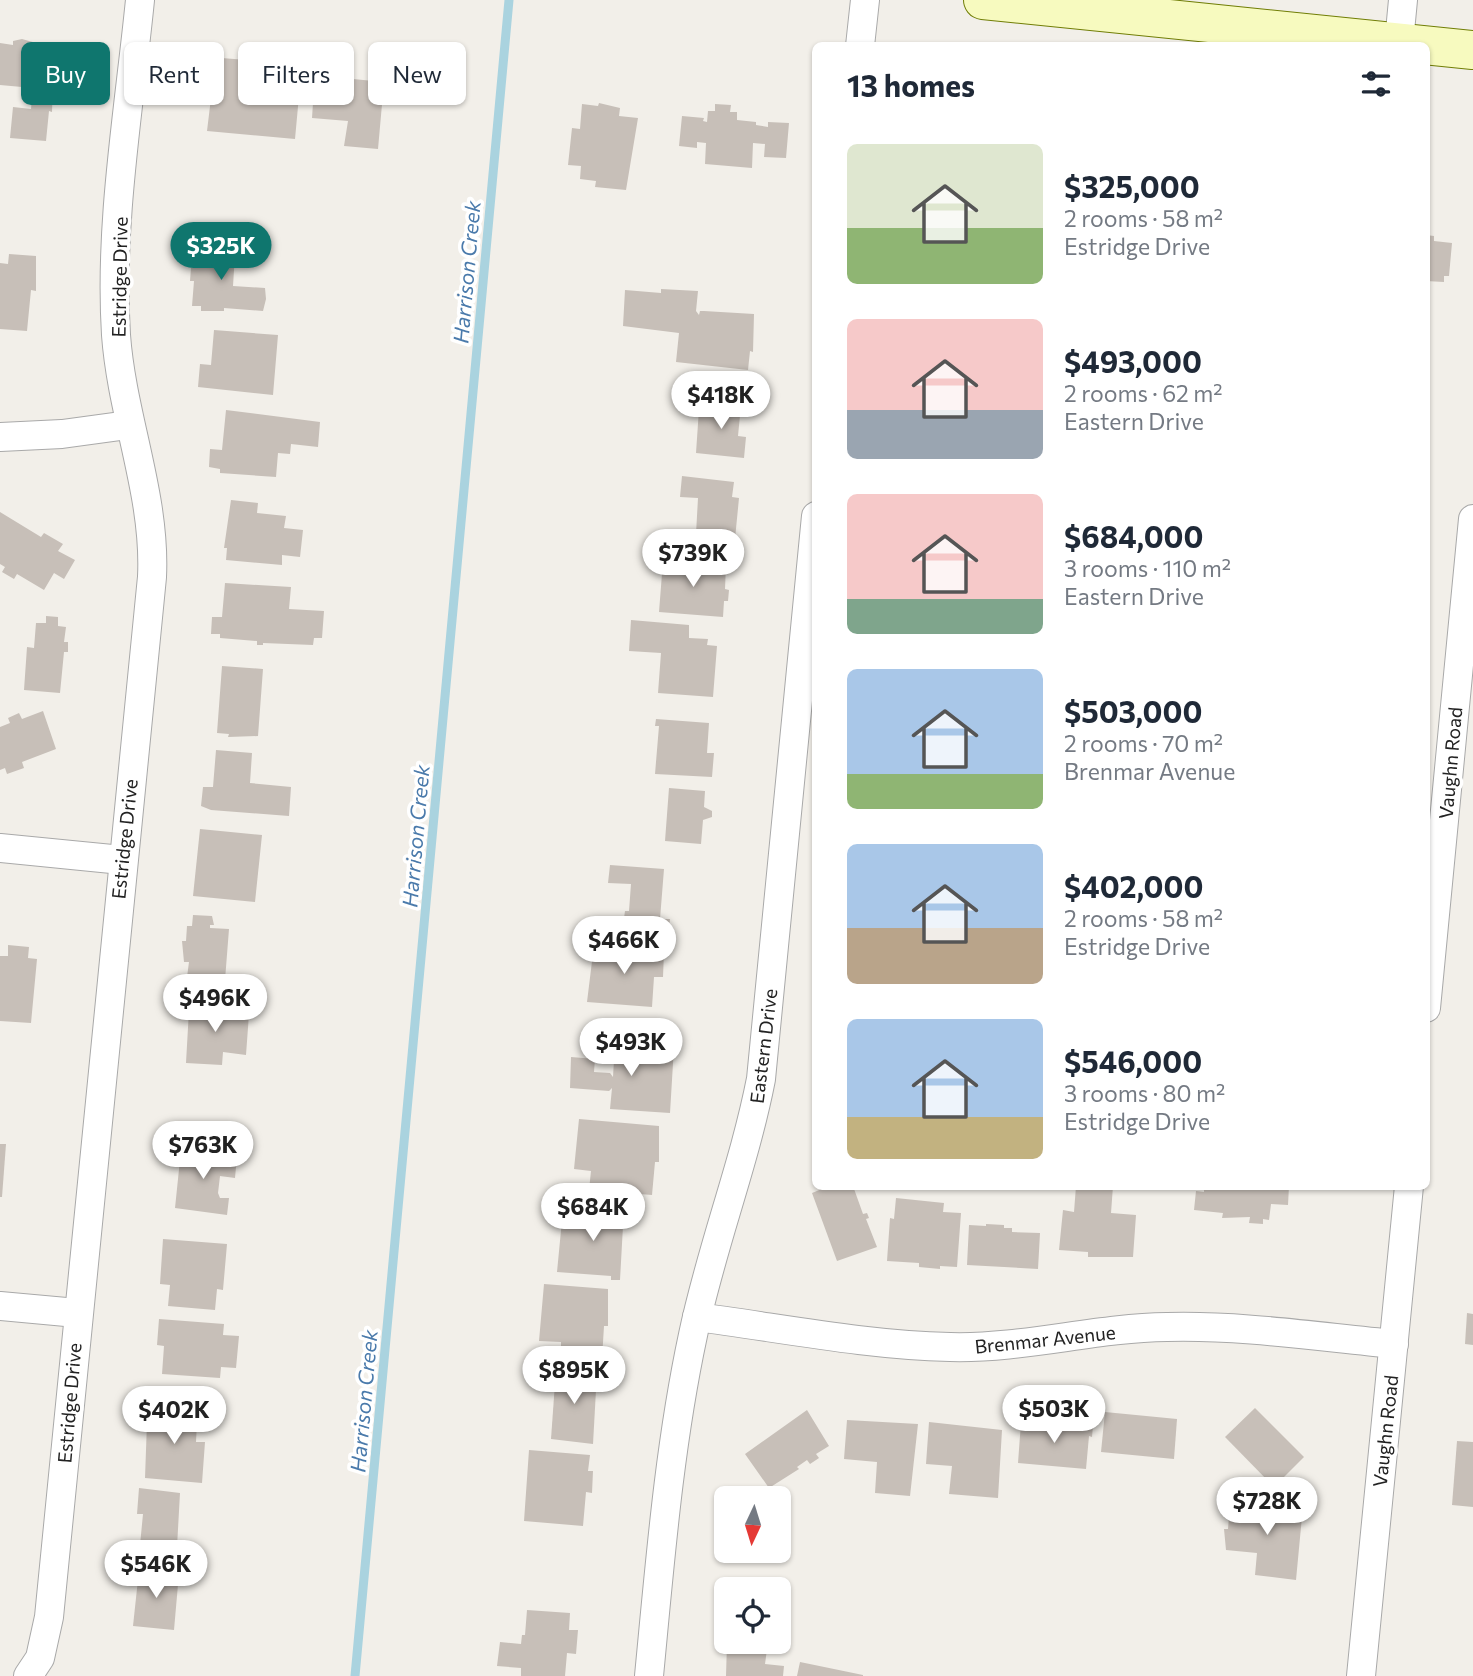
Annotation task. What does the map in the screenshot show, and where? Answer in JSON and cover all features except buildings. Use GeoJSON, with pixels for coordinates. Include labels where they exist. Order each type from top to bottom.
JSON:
{"type":"FeatureCollection","features":[{"type":"Feature","properties":{"kind":"street","name":"Estridge Drive"},"geometry":{"type":"LineString","coordinates":[[28,1676],[40,1658],[49,1617],[153,556],[152,532],[120,380],[114,293],[139,0]]}},
{"type":"Feature","properties":{"kind":"street"},"geometry":{"type":"LineString","coordinates":[[860,42],[865,0]]}},
{"type":"Feature","properties":{"kind":"street"},"geometry":{"type":"LineString","coordinates":[[983,0],[1399,42],[1403,0]]}},
{"type":"Feature","properties":{"kind":"street"},"geometry":{"type":"LineString","coordinates":[[1430,45],[1473,50]]}},
{"type":"Feature","properties":{"kind":"street"},"geometry":{"type":"LineString","coordinates":[[0,437],[62,434],[128,425]]}},
{"type":"Feature","properties":{"kind":"street","name":"Vaughn Road"},"geometry":{"type":"LineString","coordinates":[[1430,966],[1473,519]]}},
{"type":"Feature","properties":{"kind":"street","name":"Eastern Drive"},"geometry":{"type":"LineString","coordinates":[[649,1676],[678,1416],[697,1317],[740,1170],[761,1079],[812,557]]}},
{"type":"Feature","properties":{"kind":"street"},"geometry":{"type":"LineString","coordinates":[[0,848],[122,860]]}},
{"type":"Feature","properties":{"kind":"street","name":"Vaughn Road"},"geometry":{"type":"LineString","coordinates":[[1361,1676],[1409,1190]]}},
{"type":"Feature","properties":{"kind":"street"},"geometry":{"type":"LineString","coordinates":[[0,1306],[77,1313]]}},
{"type":"Feature","properties":{"kind":"street","name":"Brenmar Avenue"},"geometry":{"type":"LineString","coordinates":[[697,1317],[898,1344],[951,1347],[1028,1343],[1165,1327],[1218,1328],[1394,1344]]}},
{"type":"Feature","properties":{"kind":"waterway","name":"Harrison Creek"},"geometry":{"type":"LineString","coordinates":[[355,1676],[509,0]]}}]}
